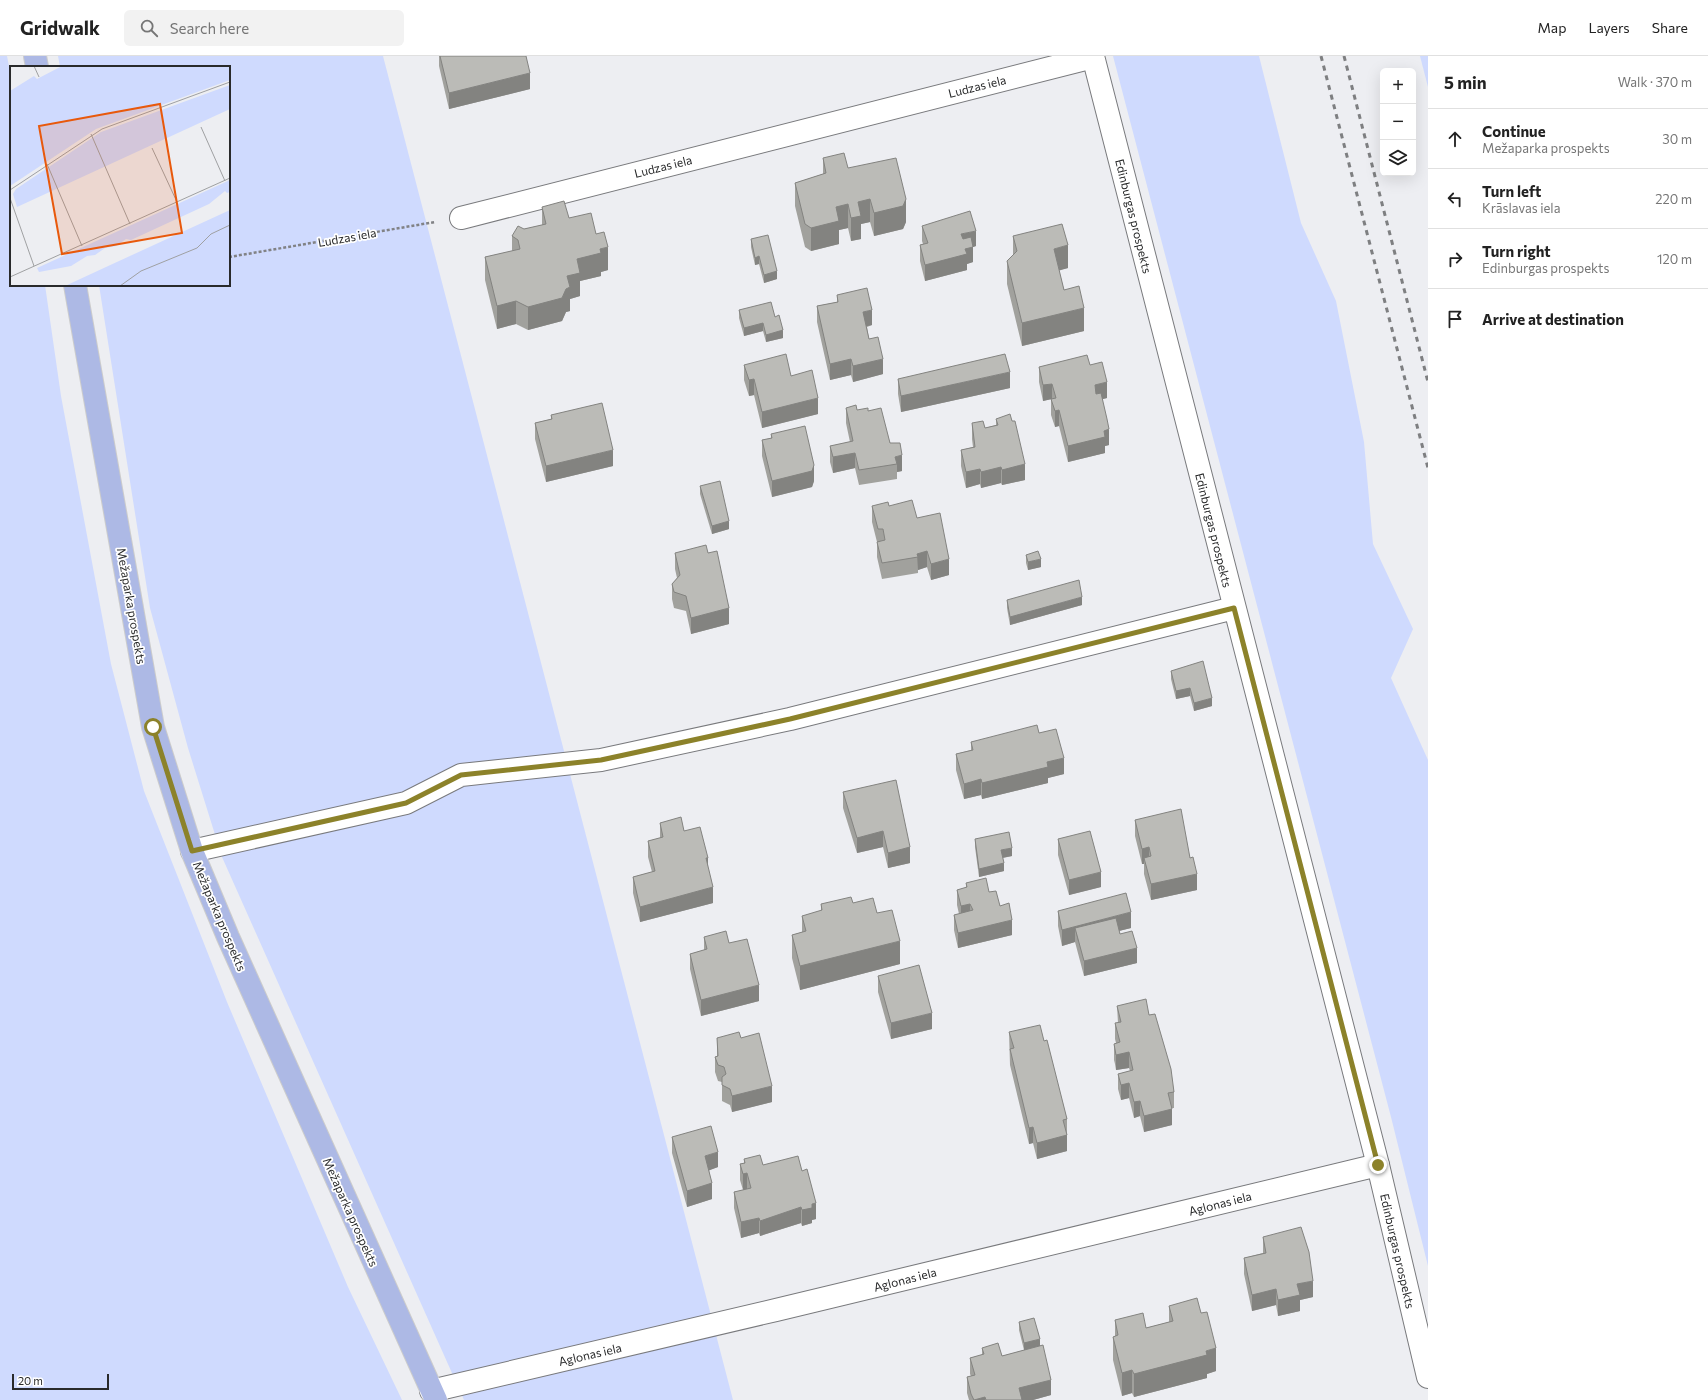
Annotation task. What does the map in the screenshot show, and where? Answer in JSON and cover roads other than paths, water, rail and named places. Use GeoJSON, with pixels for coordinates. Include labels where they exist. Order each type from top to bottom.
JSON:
{"type":"FeatureCollection","features":[{"type":"Feature","properties":{"kind":"main road"},"geometry":{"type":"LineString","coordinates":[[35,56],[37,66]]}},
{"type":"Feature","properties":{"kind":"main road","name":"Mežaparka prospekts"},"geometry":{"type":"LineString","coordinates":[[75,286],[153,727],[192,851],[228,937],[433,1395]]}},
{"type":"Feature","properties":{"kind":"street","name":"Ludzas iela"},"geometry":{"type":"LineString","coordinates":[[461,218],[1093,56]]}},
{"type":"Feature","properties":{"kind":"street","name":"Edinburgas prospekts"},"geometry":{"type":"LineString","coordinates":[[1093,56],[1378,1165],[1428,1377]]}},
{"type":"Feature","properties":{"kind":"street"},"geometry":{"type":"LineString","coordinates":[[192,851],[406,803],[461,775],[601,760],[616,757],[790,719],[1234,608]]}},
{"type":"Feature","properties":{"kind":"street","name":"Aglonas iela"},"geometry":{"type":"LineString","coordinates":[[433,1395],[1378,1165]]}},
{"type":"Feature","properties":{"kind":"railway"},"geometry":{"type":"LineString","coordinates":[[1321,56],[1428,468]]}},
{"type":"Feature","properties":{"kind":"railway"},"geometry":{"type":"LineString","coordinates":[[1344,56],[1428,382]]}}]}
